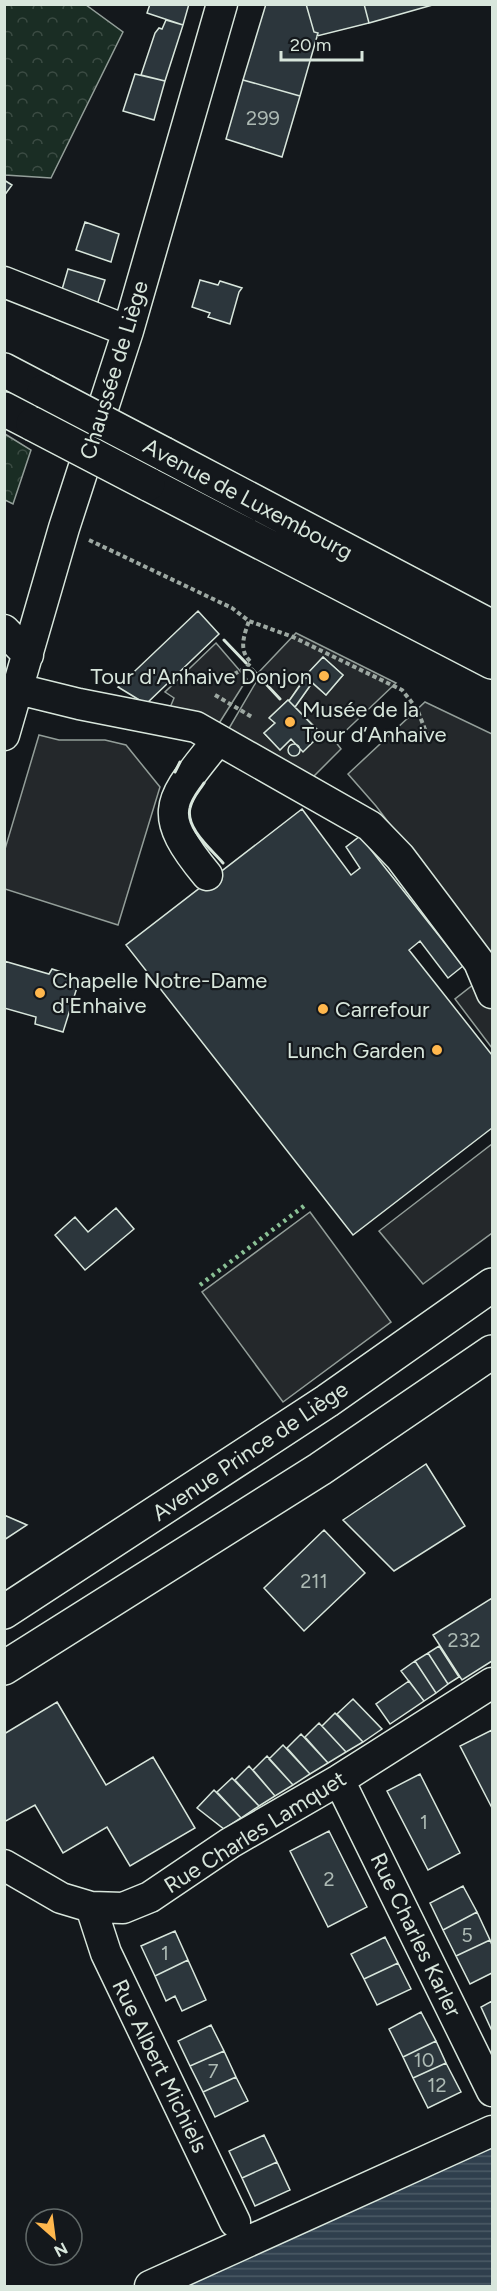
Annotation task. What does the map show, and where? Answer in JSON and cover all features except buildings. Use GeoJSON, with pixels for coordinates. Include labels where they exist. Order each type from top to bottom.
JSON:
{"type":"FeatureCollection","features":[{"type":"Feature","properties":{"kind":"main road","name":"Avenue de Luxembourg"},"geometry":{"type":"LineString","coordinates":[[4,370],[492,627]]}},
{"type":"Feature","properties":{"kind":"main road","name":"Avenue de Luxembourg"},"geometry":{"type":"LineString","coordinates":[[4,409],[492,662]]}},
{"type":"Feature","properties":{"kind":"main road","name":"Avenue Prince de Liège"},"geometry":{"type":"LineString","coordinates":[[4,1612],[327,1401],[492,1284]]}},
{"type":"Feature","properties":{"kind":"main road"},"geometry":{"type":"LineString","coordinates":[[4,1668],[320,1469],[492,1352]]}},
{"type":"Feature","properties":{"kind":"street","name":"Chaussée de Liège"},"geometry":{"type":"LineString","coordinates":[[4,735],[64,528],[128,330],[222,4]]}},
{"type":"Feature","properties":{"kind":"street"},"geometry":{"type":"LineString","coordinates":[[4,282],[128,330]]}},
{"type":"Feature","properties":{"kind":"street"},"geometry":{"type":"LineString","coordinates":[[4,630],[28,655]]}},
{"type":"Feature","properties":{"kind":"street"},"geometry":{"type":"LineString","coordinates":[[18,689],[79,704],[196,726],[370,826],[400,857],[479,962],[492,993]]}},
{"type":"Feature","properties":{"kind":"street"},"geometry":{"type":"LineString","coordinates":[[207,875],[178,836],[174,823],[174,806],[180,790],[219,740]]}},
{"type":"Feature","properties":{"kind":"street","name":"Rue Charles Lamquet"},"geometry":{"type":"LineString","coordinates":[[4,1865],[61,1898],[91,1907],[123,1908],[150,1897],[230,1843],[339,1780],[492,1683]]}},
{"type":"Feature","properties":{"kind":"street","name":"Rue Charles Karler"},"geometry":{"type":"LineString","coordinates":[[339,1780],[492,2091]]}},
{"type":"Feature","properties":{"kind":"street","name":"Rue Albert Michiels"},"geometry":{"type":"LineString","coordinates":[[91,1907],[106,1953],[235,2223]]}},
{"type":"Feature","properties":{"kind":"street"},"geometry":{"type":"LineString","coordinates":[[150,2286],[492,2131]]}},
{"type":"Feature","properties":{"kind":"path"},"geometry":{"type":"LineString","coordinates":[[64,528],[232,608],[249,621],[293,637],[402,690],[417,709],[428,737]]}},
{"type":"Feature","properties":{"kind":"path"},"geometry":{"type":"LineString","coordinates":[[234,674],[246,668],[251,662],[246,658],[243,648],[243,636],[249,621]]}},
{"type":"Feature","properties":{"kind":"path"},"geometry":{"type":"LineString","coordinates":[[215,695],[252,717]]}},
{"type":"Feature","properties":{"kind":"green space"},"geometry":{"type":"Polygon","coordinates":[[[4,5],[86,5],[123,32],[51,178],[5,175],[4,5]]]}},
{"type":"Feature","properties":{"kind":"green space"},"geometry":{"type":"Polygon","coordinates":[[[5,434],[31,450],[13,504],[5,500],[5,434]]]}},
{"type":"Feature","properties":{"kind":"shaded area"},"geometry":{"type":"Polygon","coordinates":[[[296,633],[396,683],[335,741],[341,749],[311,779],[228,730],[259,677],[257,674],[296,633]],[[323,657],[306,676],[289,701],[270,717],[275,723],[264,733],[280,750],[291,739],[303,751],[321,733],[295,707],[312,683],[326,695],[343,675],[323,657]]]}},
{"type":"Feature","properties":{"kind":"shaded area"},"geometry":{"type":"Polygon","coordinates":[[[216,643],[247,679],[218,725],[169,710],[174,698],[165,692],[216,643]]]}},
{"type":"Feature","properties":{"kind":"shaded area"},"geometry":{"type":"Polygon","coordinates":[[[425,702],[492,734],[492,959],[376,806],[348,774],[425,702]]]}},
{"type":"Feature","properties":{"kind":"shaded area"},"geometry":{"type":"Polygon","coordinates":[[[39,735],[59,740],[105,740],[126,745],[160,787],[118,925],[5,889],[5,849],[39,735]]]}},
{"type":"Feature","properties":{"kind":"shaded area"},"geometry":{"type":"Polygon","coordinates":[[[492,970],[492,1048],[455,999],[492,970]]]}},
{"type":"Feature","properties":{"kind":"shaded area"},"geometry":{"type":"Polygon","coordinates":[[[492,1144],[492,1233],[423,1284],[379,1231],[492,1144]]]}},
{"type":"Feature","properties":{"kind":"shaded area"},"geometry":{"type":"Polygon","coordinates":[[[310,1212],[391,1322],[283,1402],[202,1292],[310,1212]]]}},
{"type":"Feature","properties":{"kind":"water"},"geometry":{"type":"Polygon","coordinates":[[[492,2143],[492,2286],[177,2286],[492,2143]]]}},
{"type":"Feature","properties":{"kind":"hedge"},"geometry":{"type":"LineString","coordinates":[[200,1285],[304,1206]]}},
{"type":"Feature","properties":{"kind":"wall"},"geometry":{"type":"LineString","coordinates":[[224,640],[246,663]]}},
{"type":"Feature","properties":{"kind":"wall"},"geometry":{"type":"LineString","coordinates":[[252,669],[280,699]]}},
{"type":"Feature","properties":{"kind":"wall"},"geometry":{"type":"LineString","coordinates":[[175,772],[180,762]]}},
{"type":"Feature","properties":{"kind":"wall"},"geometry":{"type":"LineString","coordinates":[[204,783],[192,801],[189,816],[200,838],[223,863]]}},
{"type":"Feature","properties":{"kind":"place","name":"Tour d'Anhaive Donjon"},"geometry":{"type":"Point","coordinates":[324,676]}},
{"type":"Feature","properties":{"kind":"place","name":"Musée de la Tour d’Anhaive"},"geometry":{"type":"Point","coordinates":[290,722]}},
{"type":"Feature","properties":{"kind":"place","name":"Chapelle Notre-Dame d'Enhaive"},"geometry":{"type":"Point","coordinates":[40,993]}},
{"type":"Feature","properties":{"kind":"place","name":"Carrefour"},"geometry":{"type":"Point","coordinates":[323,1009]}},
{"type":"Feature","properties":{"kind":"place","name":"Lunch Garden"},"geometry":{"type":"Point","coordinates":[437,1050]}}]}
